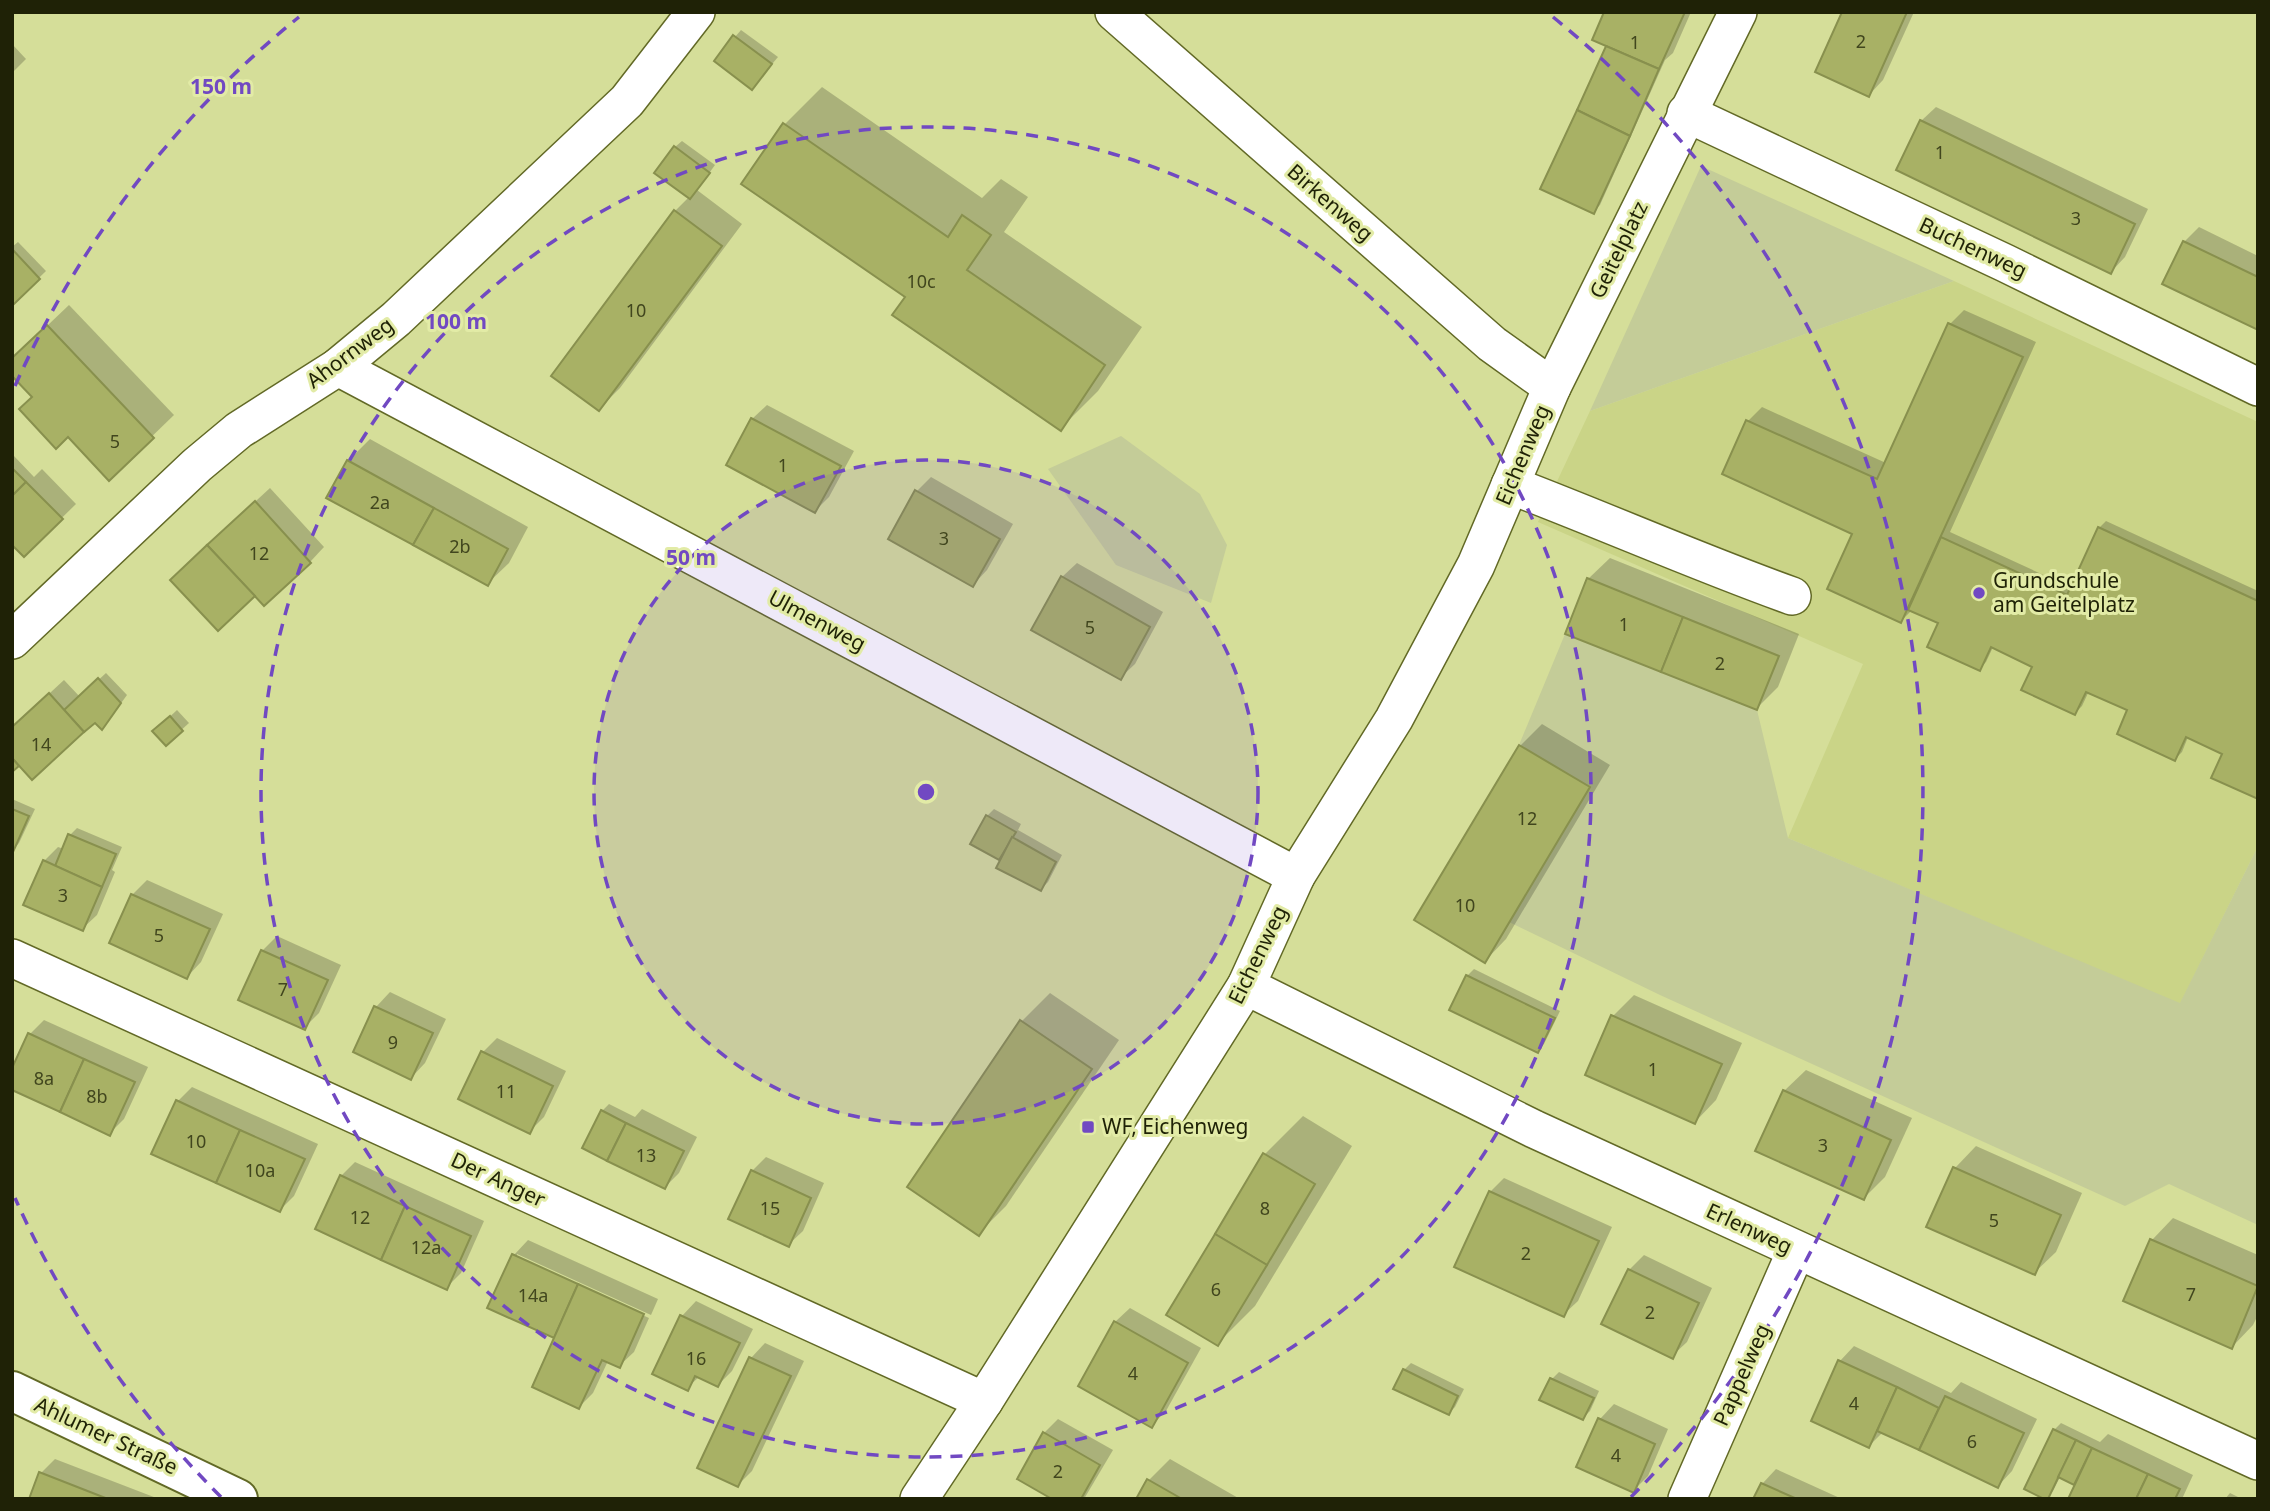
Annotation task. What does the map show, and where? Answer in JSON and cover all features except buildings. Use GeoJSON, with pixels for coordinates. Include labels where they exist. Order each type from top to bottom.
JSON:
{"type":"FeatureCollection","features":[{"type":"Feature","properties":{"kind":"main road","name":"Ahlumer Straße"},"geometry":{"type":"LineString","coordinates":[[12,1391],[238,1499]]}},
{"type":"Feature","properties":{"kind":"street","name":"Ahornweg"},"geometry":{"type":"LineString","coordinates":[[12,640],[197,465],[239,430],[338,367],[396,319],[626,101],[696,12]]}},
{"type":"Feature","properties":{"kind":"street","name":"Birkenweg"},"geometry":{"type":"LineString","coordinates":[[1114,12],[1492,344],[1552,387]]}},
{"type":"Feature","properties":{"kind":"street","name":"Geitelplatz"},"geometry":{"type":"LineString","coordinates":[[1552,387],[1738,12]]}},
{"type":"Feature","properties":{"kind":"street","name":"Buchenweg"},"geometry":{"type":"LineString","coordinates":[[1686,113],[2005,263],[2258,387]]}},
{"type":"Feature","properties":{"kind":"street","name":"Ulmenweg"},"geometry":{"type":"LineString","coordinates":[[338,367],[1296,876]]}},
{"type":"Feature","properties":{"kind":"street","name":"Eichenweg"},"geometry":{"type":"LineString","coordinates":[[919,1499],[984,1402],[1246,986],[1296,876],[1394,719],[1476,565],[1552,387]]}},
{"type":"Feature","properties":{"kind":"street"},"geometry":{"type":"LineString","coordinates":[[1510,485],[1792,596]]}},
{"type":"Feature","properties":{"kind":"street","name":"Der Anger"},"geometry":{"type":"LineString","coordinates":[[12,958],[984,1402]]}},
{"type":"Feature","properties":{"kind":"street","name":"Erlenweg"},"geometry":{"type":"LineString","coordinates":[[1246,986],[1534,1129],[2258,1461]]}},
{"type":"Feature","properties":{"kind":"street","name":"Pappelweg"},"geometry":{"type":"LineString","coordinates":[[1687,1499],[1796,1251]]}},
{"type":"Feature","properties":{"kind":"shaded area"},"geometry":{"type":"Polygon","coordinates":[[[1701,166],[1954,281],[1590,411],[1701,166]]]}},
{"type":"Feature","properties":{"kind":"shaded area","name":"Grundschule am Geitelplatz"},"geometry":{"type":"Polygon","coordinates":[[[1954,281],[2258,422],[2258,846],[2180,1004],[1788,838],[1863,664],[1538,522],[1590,411],[1954,281]]]}},
{"type":"Feature","properties":{"kind":"shaded area"},"geometry":{"type":"Polygon","coordinates":[[[1121,436],[1200,494],[1227,545],[1211,603],[1116,565],[1048,469],[1121,436]]]}},
{"type":"Feature","properties":{"kind":"shaded area"},"geometry":{"type":"Polygon","coordinates":[[[1565,634],[1757,710],[1788,838],[2180,1003],[2258,846],[2258,1225],[2169,1184],[2125,1206],[1660,995],[1509,922],[1590,788],[1519,745],[1565,634]]]}},
{"type":"Feature","properties":{"kind":"place","name":"Grundschule am Geitelplatz"},"geometry":{"type":"Point","coordinates":[1979,593]}},
{"type":"Feature","properties":{"kind":"place","name":"WF, Eichenweg"},"geometry":{"type":"Point","coordinates":[1088,1127]}}]}
